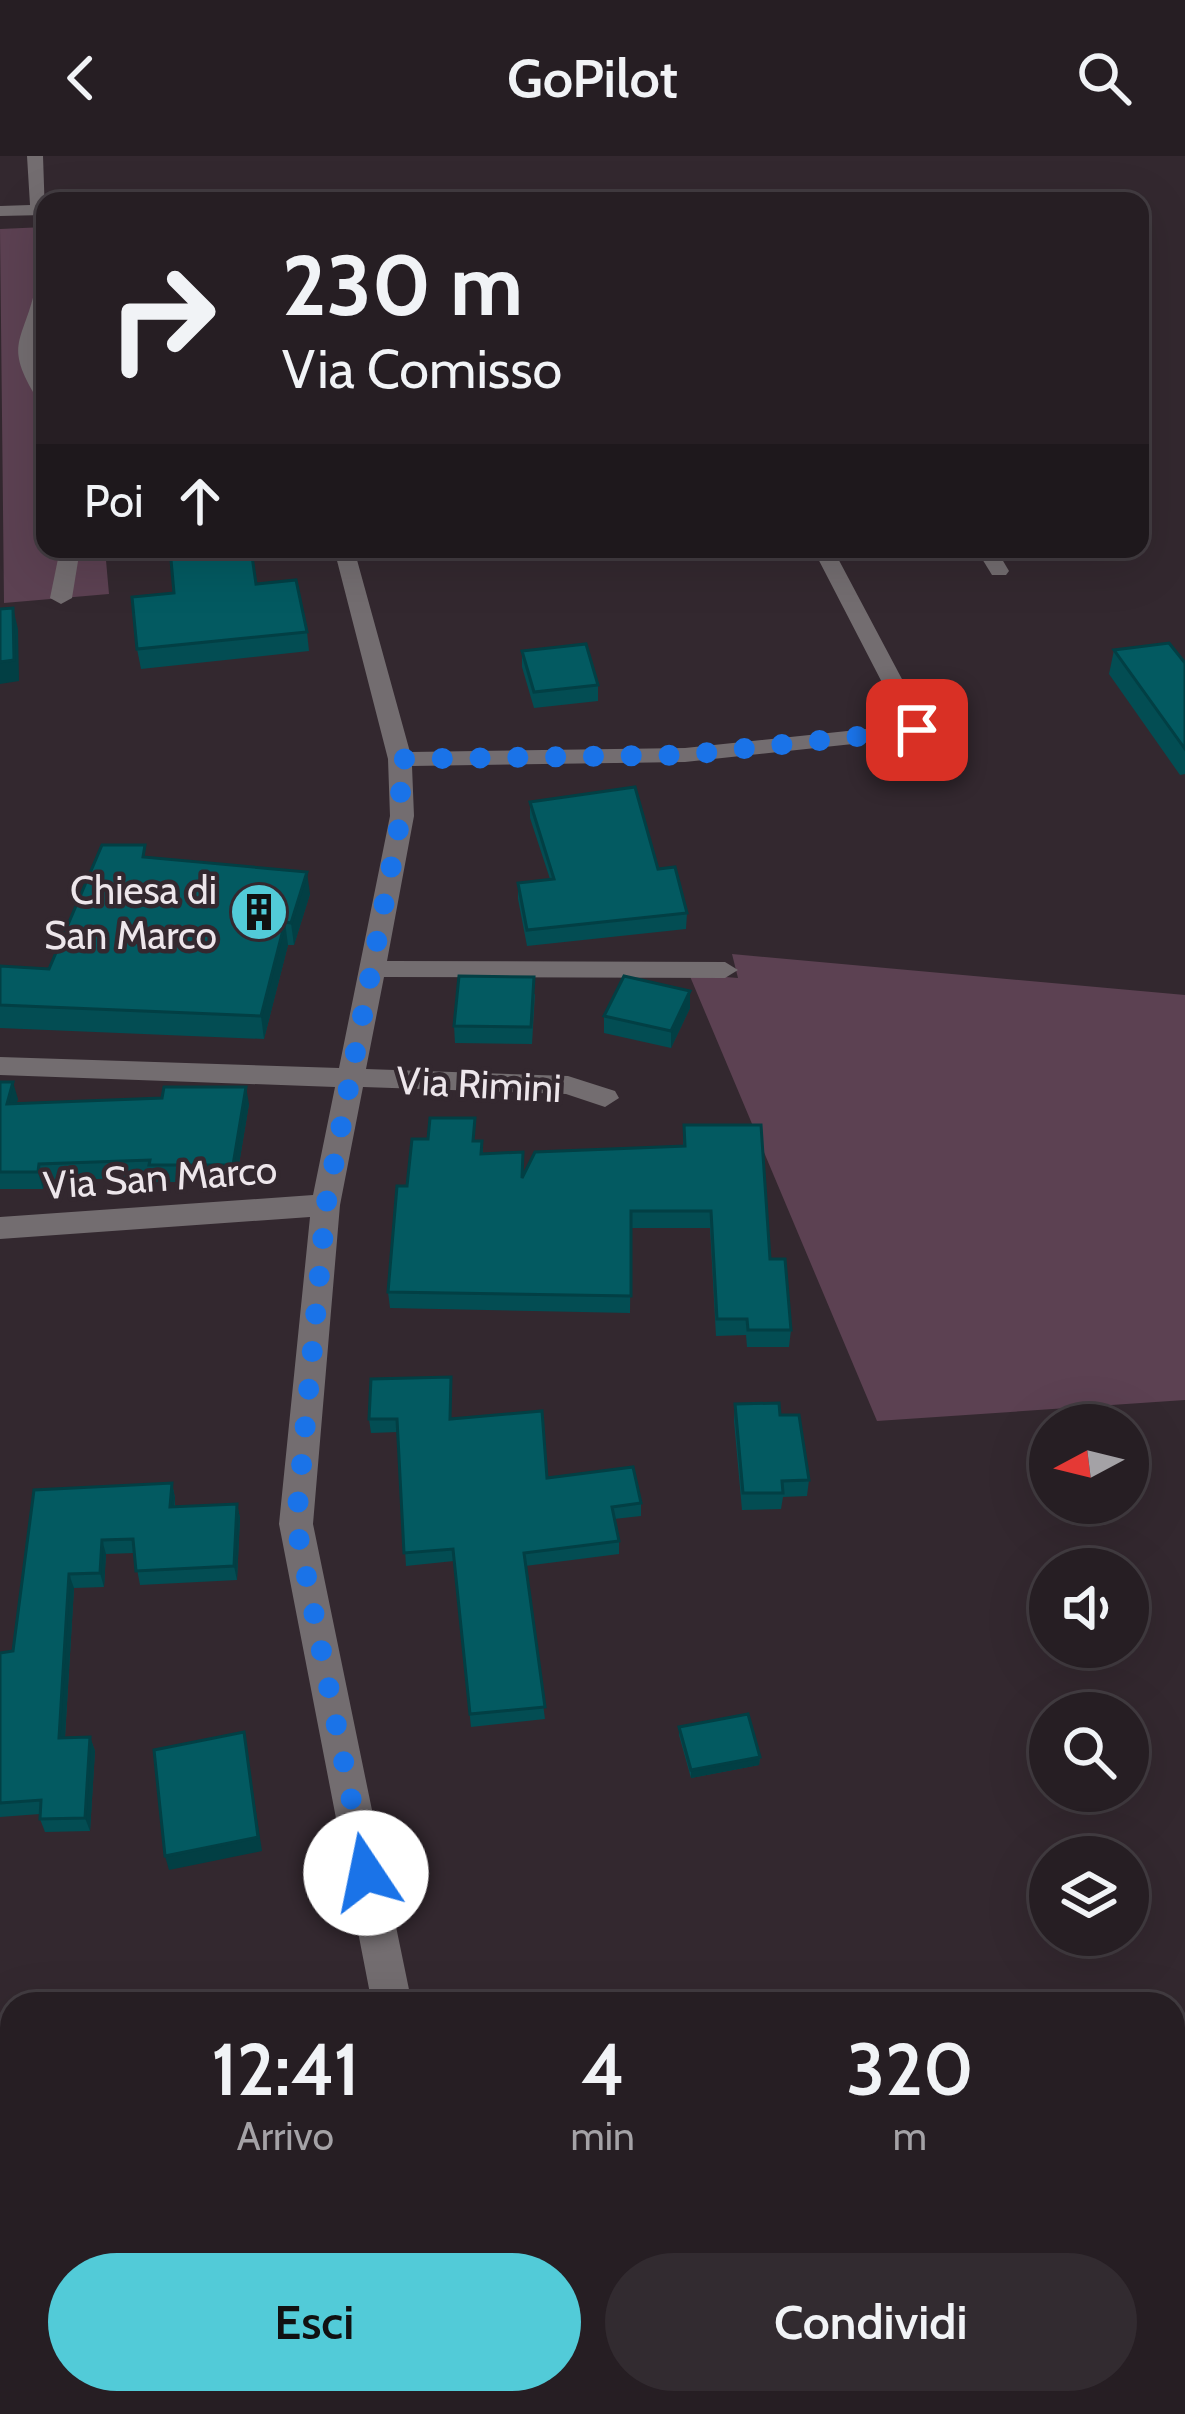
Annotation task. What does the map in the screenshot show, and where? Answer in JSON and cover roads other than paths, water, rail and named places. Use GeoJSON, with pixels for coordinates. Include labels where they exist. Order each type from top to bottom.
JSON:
{"type":"FeatureCollection","features":[{"type":"Feature","properties":{"kind":"street"},"geometry":{"type":"LineString","coordinates":[[35,156],[40,192]]}},
{"type":"Feature","properties":{"kind":"street"},"geometry":{"type":"LineString","coordinates":[[0,211],[36,210]]}},
{"type":"Feature","properties":{"kind":"street"},"geometry":{"type":"LineString","coordinates":[[36,311],[22,337],[24,364],[36,382]]}},
{"type":"Feature","properties":{"kind":"street"},"geometry":{"type":"LineString","coordinates":[[62,598],[69,558]]}},
{"type":"Feature","properties":{"kind":"street","name":"Via Rimini"},"geometry":{"type":"LineString","coordinates":[[346,558],[400,759],[402,790],[326,1205],[296,1524],[390,1992]]}},
{"type":"Feature","properties":{"kind":"street"},"geometry":{"type":"LineString","coordinates":[[400,759],[685,755],[917,730],[836,558]]}},
{"type":"Feature","properties":{"kind":"street"},"geometry":{"type":"LineString","coordinates":[[991,558],[999,571]]}},
{"type":"Feature","properties":{"kind":"street"},"geometry":{"type":"LineString","coordinates":[[372,969],[725,970]]}},
{"type":"Feature","properties":{"kind":"street"},"geometry":{"type":"LineString","coordinates":[[0,1066],[351,1078]]}},
{"type":"Feature","properties":{"kind":"street","name":"Via Rimini"},"geometry":{"type":"LineString","coordinates":[[351,1078],[568,1085],[605,1098]]}},
{"type":"Feature","properties":{"kind":"street","name":"Via San Marco"},"geometry":{"type":"LineString","coordinates":[[0,1228],[326,1205]]}},
{"type":"Feature","properties":{"kind":"place","name":"Chiesa di San Marco"},"geometry":{"type":"Point","coordinates":[259,912]}}]}
